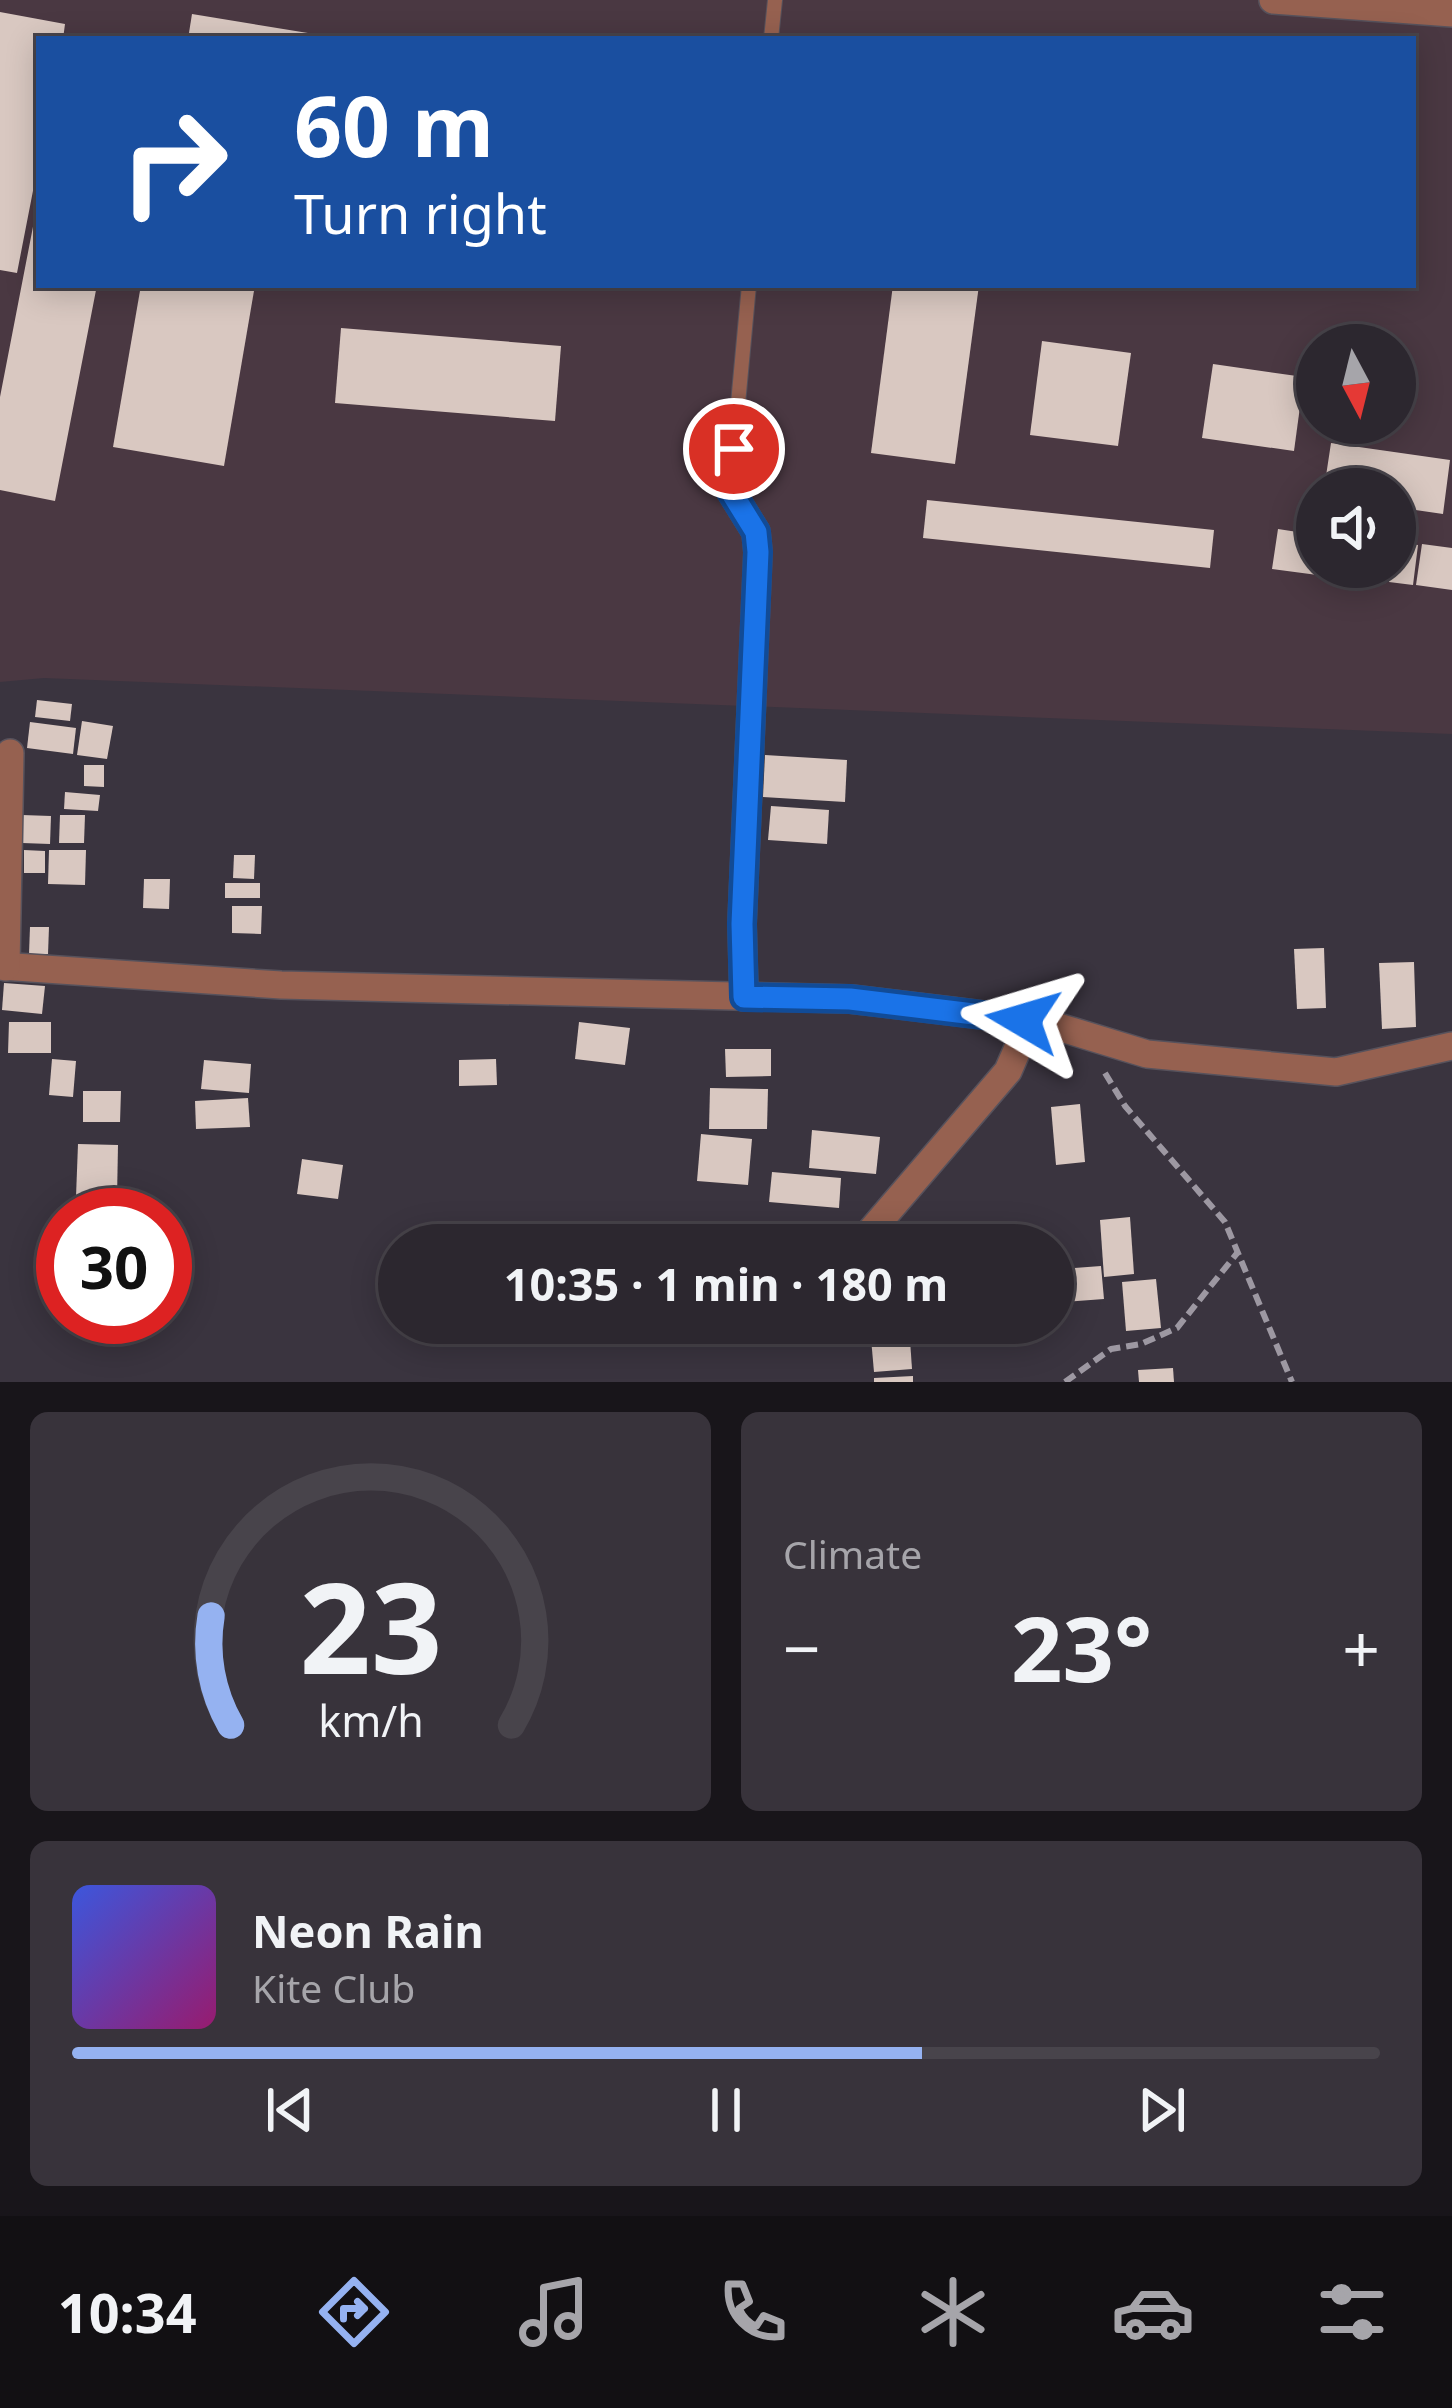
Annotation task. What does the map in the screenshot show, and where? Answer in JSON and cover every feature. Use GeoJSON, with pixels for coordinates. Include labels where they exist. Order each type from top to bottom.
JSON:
{"type":"FeatureCollection","features":[{"type":"Feature","properties":{"kind":"street"},"geometry":{"type":"LineString","coordinates":[[1273,0],[1452,13]]}},
{"type":"Feature","properties":{"kind":"street"},"geometry":{"type":"LineString","coordinates":[[730,490],[756,532],[758,552],[742,924],[744,997]]}},
{"type":"Feature","properties":{"kind":"street"},"geometry":{"type":"LineString","coordinates":[[10,753],[3,966],[281,985],[850,999],[1042,1022],[1147,1054],[1336,1072],[1452,1046]]}},
{"type":"Feature","properties":{"kind":"street"},"geometry":{"type":"LineString","coordinates":[[877,1224],[1008,1071],[1023,1020]]}},
{"type":"Feature","properties":{"kind":"lane"},"geometry":{"type":"LineString","coordinates":[[771,36],[775,0]]}},
{"type":"Feature","properties":{"kind":"lane"},"geometry":{"type":"LineString","coordinates":[[730,490],[748,288]]}},
{"type":"Feature","properties":{"kind":"path"},"geometry":{"type":"LineString","coordinates":[[1081,1034],[1125,1106],[1225,1222],[1292,1382]]}},
{"type":"Feature","properties":{"kind":"path"},"geometry":{"type":"LineString","coordinates":[[1065,1382],[1112,1349],[1141,1344],[1177,1328],[1238,1252]]}},
{"type":"Feature","properties":{"kind":"shaded area"},"geometry":{"type":"Polygon","coordinates":[[[0,0],[1452,0],[1452,734],[44,678],[0,682],[0,0]]]}},
{"type":"Feature","properties":{"kind":"building"},"geometry":{"type":"Polygon","coordinates":[[[0,12],[65,24],[63,36],[36,36],[36,175],[17,273],[0,270],[0,12]]]}},
{"type":"Feature","properties":{"kind":"building"},"geometry":{"type":"Polygon","coordinates":[[[192,14],[314,34],[314,36],[188,36],[192,14]]]}},
{"type":"Feature","properties":{"kind":"building"},"geometry":{"type":"Polygon","coordinates":[[[36,211],[36,288],[96,288],[55,501],[0,490],[0,397],[36,211]]]}},
{"type":"Feature","properties":{"kind":"building"},"geometry":{"type":"Polygon","coordinates":[[[140,288],[254,288],[224,466],[113,447],[140,288]]]}},
{"type":"Feature","properties":{"kind":"building"},"geometry":{"type":"Polygon","coordinates":[[[893,288],[979,288],[955,464],[871,453],[893,288]]]}},
{"type":"Feature","properties":{"kind":"building"},"geometry":{"type":"Polygon","coordinates":[[[341,328],[561,346],[555,421],[335,403],[341,328]]]}},
{"type":"Feature","properties":{"kind":"building"},"geometry":{"type":"Polygon","coordinates":[[[1042,341],[1131,353],[1118,446],[1030,435],[1042,341]]]}},
{"type":"Feature","properties":{"kind":"building"},"geometry":{"type":"Polygon","coordinates":[[[1213,364],[1296,376],[1294,451],[1202,438],[1213,364]]]}},
{"type":"Feature","properties":{"kind":"building"},"geometry":{"type":"Polygon","coordinates":[[[1331,444],[1450,460],[1443,514],[1416,510],[1416,468],[1327,468],[1331,444]]]}},
{"type":"Feature","properties":{"kind":"building"},"geometry":{"type":"Polygon","coordinates":[[[927,500],[1214,530],[1210,568],[923,538],[927,500]]]}},
{"type":"Feature","properties":{"kind":"building"},"geometry":{"type":"Polygon","coordinates":[[[1278,529],[1296,532],[1296,572],[1272,569],[1278,529]]]}},
{"type":"Feature","properties":{"kind":"building"},"geometry":{"type":"Polygon","coordinates":[[[1422,544],[1452,548],[1452,590],[1416,585],[1422,544]]]}},
{"type":"Feature","properties":{"kind":"building"},"geometry":{"type":"Polygon","coordinates":[[[37,700],[72,704],[70,721],[35,717],[37,700]]]}},
{"type":"Feature","properties":{"kind":"building"},"geometry":{"type":"Polygon","coordinates":[[[82,721],[113,726],[107,759],[77,755],[82,721]]]}},
{"type":"Feature","properties":{"kind":"building"},"geometry":{"type":"Polygon","coordinates":[[[30,722],[76,728],[73,754],[27,748],[30,722]]]}},
{"type":"Feature","properties":{"kind":"building"},"geometry":{"type":"Polygon","coordinates":[[[765,755],[847,760],[845,802],[763,797],[765,755]]]}},
{"type":"Feature","properties":{"kind":"building"},"geometry":{"type":"Polygon","coordinates":[[[84,765],[104,765],[104,787],[84,786],[84,765]]]}},
{"type":"Feature","properties":{"kind":"building"},"geometry":{"type":"Polygon","coordinates":[[[65,792],[100,795],[98,811],[64,809],[65,792]]]}},
{"type":"Feature","properties":{"kind":"building"},"geometry":{"type":"Polygon","coordinates":[[[771,806],[829,810],[827,844],[768,840],[771,806]]]}},
{"type":"Feature","properties":{"kind":"building"},"geometry":{"type":"Polygon","coordinates":[[[22,815],[51,816],[50,844],[22,843],[22,815]]]}},
{"type":"Feature","properties":{"kind":"building"},"geometry":{"type":"Polygon","coordinates":[[[60,815],[85,815],[84,843],[59,843],[60,815]]]}},
{"type":"Feature","properties":{"kind":"building"},"geometry":{"type":"Polygon","coordinates":[[[24,850],[45,851],[45,873],[24,873],[24,850]]]}},
{"type":"Feature","properties":{"kind":"building"},"geometry":{"type":"Polygon","coordinates":[[[49,850],[86,850],[85,885],[48,884],[49,850]]]}},
{"type":"Feature","properties":{"kind":"building"},"geometry":{"type":"Polygon","coordinates":[[[234,855],[255,855],[254,879],[233,878],[234,855]]]}},
{"type":"Feature","properties":{"kind":"building"},"geometry":{"type":"Polygon","coordinates":[[[144,879],[170,879],[169,909],[143,908],[144,879]]]}},
{"type":"Feature","properties":{"kind":"building"},"geometry":{"type":"Polygon","coordinates":[[[225,883],[260,883],[260,898],[225,898],[225,883]]]}},
{"type":"Feature","properties":{"kind":"building"},"geometry":{"type":"Polygon","coordinates":[[[232,906],[262,906],[261,934],[232,933],[232,906]]]}},
{"type":"Feature","properties":{"kind":"building"},"geometry":{"type":"Polygon","coordinates":[[[30,927],[49,927],[48,954],[29,954],[30,927]]]}},
{"type":"Feature","properties":{"kind":"building"},"geometry":{"type":"Polygon","coordinates":[[[1324,948],[1326,1008],[1297,1009],[1294,949],[1324,948]]]}},
{"type":"Feature","properties":{"kind":"building"},"geometry":{"type":"Polygon","coordinates":[[[1414,962],[1416,1027],[1382,1029],[1379,963],[1414,962]]]}},
{"type":"Feature","properties":{"kind":"building"},"geometry":{"type":"Polygon","coordinates":[[[4,983],[45,986],[42,1014],[2,1010],[4,983]]]}},
{"type":"Feature","properties":{"kind":"building"},"geometry":{"type":"Polygon","coordinates":[[[9,1022],[51,1022],[51,1053],[8,1053],[9,1022]]]}},
{"type":"Feature","properties":{"kind":"building"},"geometry":{"type":"Polygon","coordinates":[[[579,1022],[630,1028],[625,1065],[575,1059],[579,1022]]]}},
{"type":"Feature","properties":{"kind":"building"},"geometry":{"type":"Polygon","coordinates":[[[725,1049],[771,1049],[771,1076],[726,1077],[725,1049]]]}},
{"type":"Feature","properties":{"kind":"building"},"geometry":{"type":"Polygon","coordinates":[[[52,1059],[76,1061],[73,1097],[49,1095],[52,1059]]]}},
{"type":"Feature","properties":{"kind":"building"},"geometry":{"type":"Polygon","coordinates":[[[496,1059],[497,1085],[459,1086],[459,1060],[496,1059]]]}},
{"type":"Feature","properties":{"kind":"building"},"geometry":{"type":"Polygon","coordinates":[[[204,1060],[251,1064],[249,1093],[201,1089],[204,1060]]]}},
{"type":"Feature","properties":{"kind":"building"},"geometry":{"type":"Polygon","coordinates":[[[710,1088],[768,1089],[767,1129],[709,1129],[710,1088]]]}},
{"type":"Feature","properties":{"kind":"building"},"geometry":{"type":"Polygon","coordinates":[[[83,1091],[121,1091],[120,1122],[83,1122],[83,1091]]]}},
{"type":"Feature","properties":{"kind":"building"},"geometry":{"type":"Polygon","coordinates":[[[248,1098],[250,1127],[196,1129],[195,1101],[248,1098]]]}},
{"type":"Feature","properties":{"kind":"building"},"geometry":{"type":"Polygon","coordinates":[[[1080,1104],[1085,1162],[1056,1165],[1051,1107],[1080,1104]]]}},
{"type":"Feature","properties":{"kind":"building"},"geometry":{"type":"Polygon","coordinates":[[[812,1130],[880,1137],[876,1174],[809,1168],[812,1130]]]}},
{"type":"Feature","properties":{"kind":"building"},"geometry":{"type":"Polygon","coordinates":[[[701,1134],[752,1139],[748,1185],[697,1181],[701,1134]]]}},
{"type":"Feature","properties":{"kind":"building"},"geometry":{"type":"Polygon","coordinates":[[[78,1144],[118,1145],[117,1188],[76,1188],[78,1144]]]}},
{"type":"Feature","properties":{"kind":"building"},"geometry":{"type":"Polygon","coordinates":[[[302,1159],[343,1165],[338,1199],[297,1194],[302,1159]]]}},
{"type":"Feature","properties":{"kind":"building"},"geometry":{"type":"Polygon","coordinates":[[[772,1172],[841,1178],[839,1208],[769,1202],[772,1172]]]}},
{"type":"Feature","properties":{"kind":"building"},"geometry":{"type":"Polygon","coordinates":[[[1130,1217],[1134,1274],[1104,1277],[1100,1220],[1130,1217]]]}},
{"type":"Feature","properties":{"kind":"building"},"geometry":{"type":"Polygon","coordinates":[[[1101,1266],[1104,1299],[1074,1301],[1074,1268],[1101,1266]]]}},
{"type":"Feature","properties":{"kind":"building"},"geometry":{"type":"Polygon","coordinates":[[[1156,1279],[1161,1328],[1126,1331],[1122,1282],[1156,1279]]]}},
{"type":"Feature","properties":{"kind":"building"},"geometry":{"type":"Polygon","coordinates":[[[872,1344],[910,1344],[912,1369],[874,1372],[872,1344]]]}},
{"type":"Feature","properties":{"kind":"building"},"geometry":{"type":"Polygon","coordinates":[[[1173,1368],[1174,1382],[1139,1382],[1138,1370],[1173,1368]]]}},
{"type":"Feature","properties":{"kind":"building"},"geometry":{"type":"Polygon","coordinates":[[[913,1376],[913,1382],[874,1382],[874,1378],[913,1376]]]}},
{"type":"Feature","properties":{"kind":"route"},"geometry":{"type":"LineString","coordinates":[[734,449],[730,490],[756,532],[758,552],[742,924],[744,997],[850,999],[1023,1020]]}}]}
